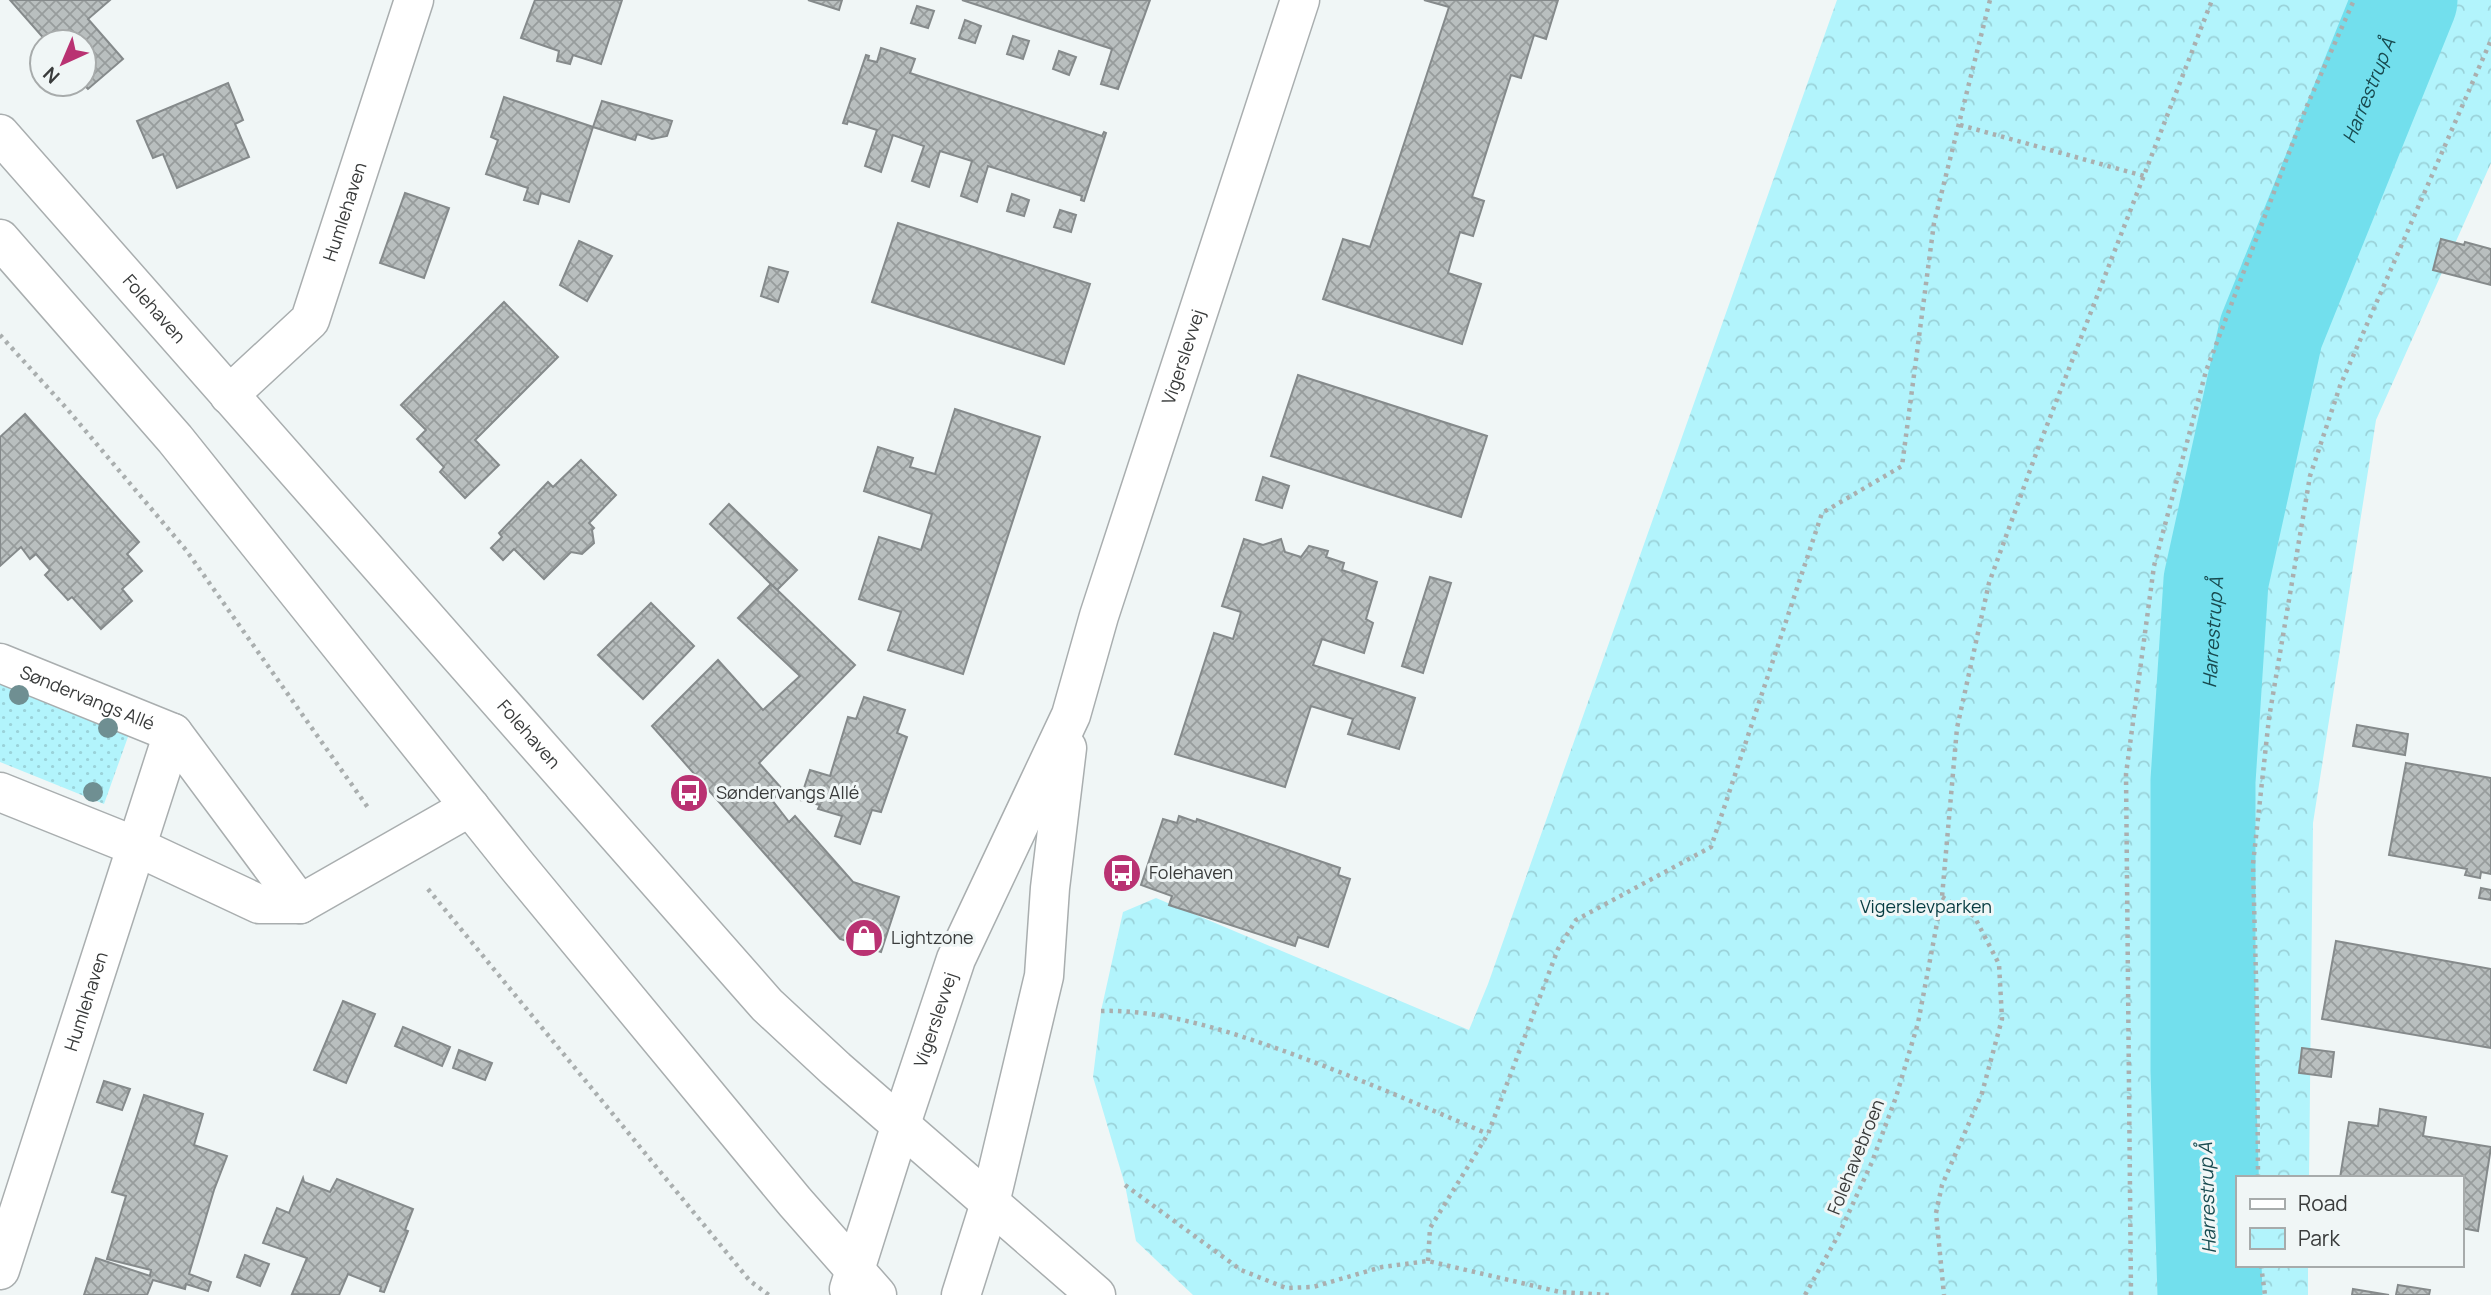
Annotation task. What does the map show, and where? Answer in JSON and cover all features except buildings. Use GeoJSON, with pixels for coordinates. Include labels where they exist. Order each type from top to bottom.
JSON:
{"type":"FeatureCollection","features":[{"type":"Feature","properties":{"kind":"street","name":"Humlehaven"},"geometry":{"type":"LineString","coordinates":[[229,395],[310,320],[414,0]]}},
{"type":"Feature","properties":{"kind":"street","name":"Vigerslevvej"},"geometry":{"type":"LineString","coordinates":[[961,1295],[990,1203],[1044,976],[1050,888],[1071,715],[1099,616],[1300,0]]}},
{"type":"Feature","properties":{"kind":"street","name":"Folehaven"},"geometry":{"type":"LineString","coordinates":[[0,134],[767,1005],[1096,1295]]}},
{"type":"Feature","properties":{"kind":"street"},"geometry":{"type":"LineString","coordinates":[[0,239],[176,439],[470,807],[860,1287]]}},
{"type":"Feature","properties":{"kind":"street","name":"Søndervangs Allé"},"geometry":{"type":"LineString","coordinates":[[0,663],[173,733],[300,904]]}},
{"type":"Feature","properties":{"kind":"street","name":"Vigerslevvej"},"geometry":{"type":"LineString","coordinates":[[860,1287],[901,1125],[956,959],[1071,715]]}},
{"type":"Feature","properties":{"kind":"street","name":"Humlehaven"},"geometry":{"type":"LineString","coordinates":[[0,1270],[173,733]]}},
{"type":"Feature","properties":{"kind":"street"},"geometry":{"type":"LineString","coordinates":[[0,792],[135,846],[259,904],[300,904],[470,807]]}},
{"type":"Feature","properties":{"kind":"path"},"geometry":{"type":"LineString","coordinates":[[1427,1261],[1430,1228],[1488,1134],[1558,949],[1576,920],[1711,848],[1822,513],[1902,466],[1934,223],[1990,0]]}},
{"type":"Feature","properties":{"kind":"path","name":"Folehavebroen"},"geometry":{"type":"LineString","coordinates":[[1805,1295],[1839,1234],[1872,1162],[1896,1097],[1918,1023],[1942,897],[1956,728],[1989,583],[2037,451],[2212,0]]}},
{"type":"Feature","properties":{"kind":"path"},"geometry":{"type":"LineString","coordinates":[[2131,1295],[2126,775],[2154,566],[2206,371],[2306,108],[2354,0]]}},
{"type":"Feature","properties":{"kind":"path"},"geometry":{"type":"LineString","coordinates":[[2258,1176],[2253,864],[2269,718],[2310,476],[2340,386],[2491,40]]}},
{"type":"Feature","properties":{"kind":"path"},"geometry":{"type":"LineString","coordinates":[[1960,125],[2144,176]]}},
{"type":"Feature","properties":{"kind":"path"},"geometry":{"type":"LineString","coordinates":[[1942,897],[1974,916],[1999,964],[2002,1019],[1982,1093],[1942,1185],[1936,1213],[1944,1295]]}},
{"type":"Feature","properties":{"kind":"path"},"geometry":{"type":"LineString","coordinates":[[1101,1011],[1120,1010],[1217,1027],[1357,1077],[1488,1134]]}},
{"type":"Feature","properties":{"kind":"path"},"geometry":{"type":"LineString","coordinates":[[1125,1185],[1241,1270],[1286,1287],[1313,1287],[1382,1267],[1427,1261],[1560,1292],[1610,1295]]}},
{"type":"Feature","properties":{"kind":"path"},"geometry":{"type":"LineString","coordinates":[[2261,1267],[2265,1295]]}},
{"type":"Feature","properties":{"kind":"green space","name":"Vigerslevparken"},"geometry":{"type":"Polygon","coordinates":[[[1837,0],[2491,0],[2491,163],[2376,420],[2313,823],[2309,1176],[2236,1176],[2236,1267],[2308,1267],[2308,1295],[1193,1295],[1136,1241],[1125,1185],[1093,1077],[1101,1011],[1123,912],[1156,898],[1469,1030],[1488,984],[1837,0]]]}},
{"type":"Feature","properties":{"kind":"green space"},"geometry":{"type":"Polygon","coordinates":[[[0,682],[129,734],[104,804],[0,762],[0,682]]]}},
{"type":"Feature","properties":{"kind":"waterway","name":"Harrestrup Å"},"geometry":{"type":"LineString","coordinates":[[2210,1295],[2203,1070],[2203,781],[2216,581],[2271,332],[2405,0]]}},
{"type":"Feature","properties":{"kind":"place","name":"Søndervangs Allé"},"geometry":{"type":"Point","coordinates":[689,793]}},
{"type":"Feature","properties":{"kind":"place","name":"Folehaven"},"geometry":{"type":"Point","coordinates":[1122,873]}},
{"type":"Feature","properties":{"kind":"place","name":"Lightzone"},"geometry":{"type":"Point","coordinates":[864,938]}}]}
